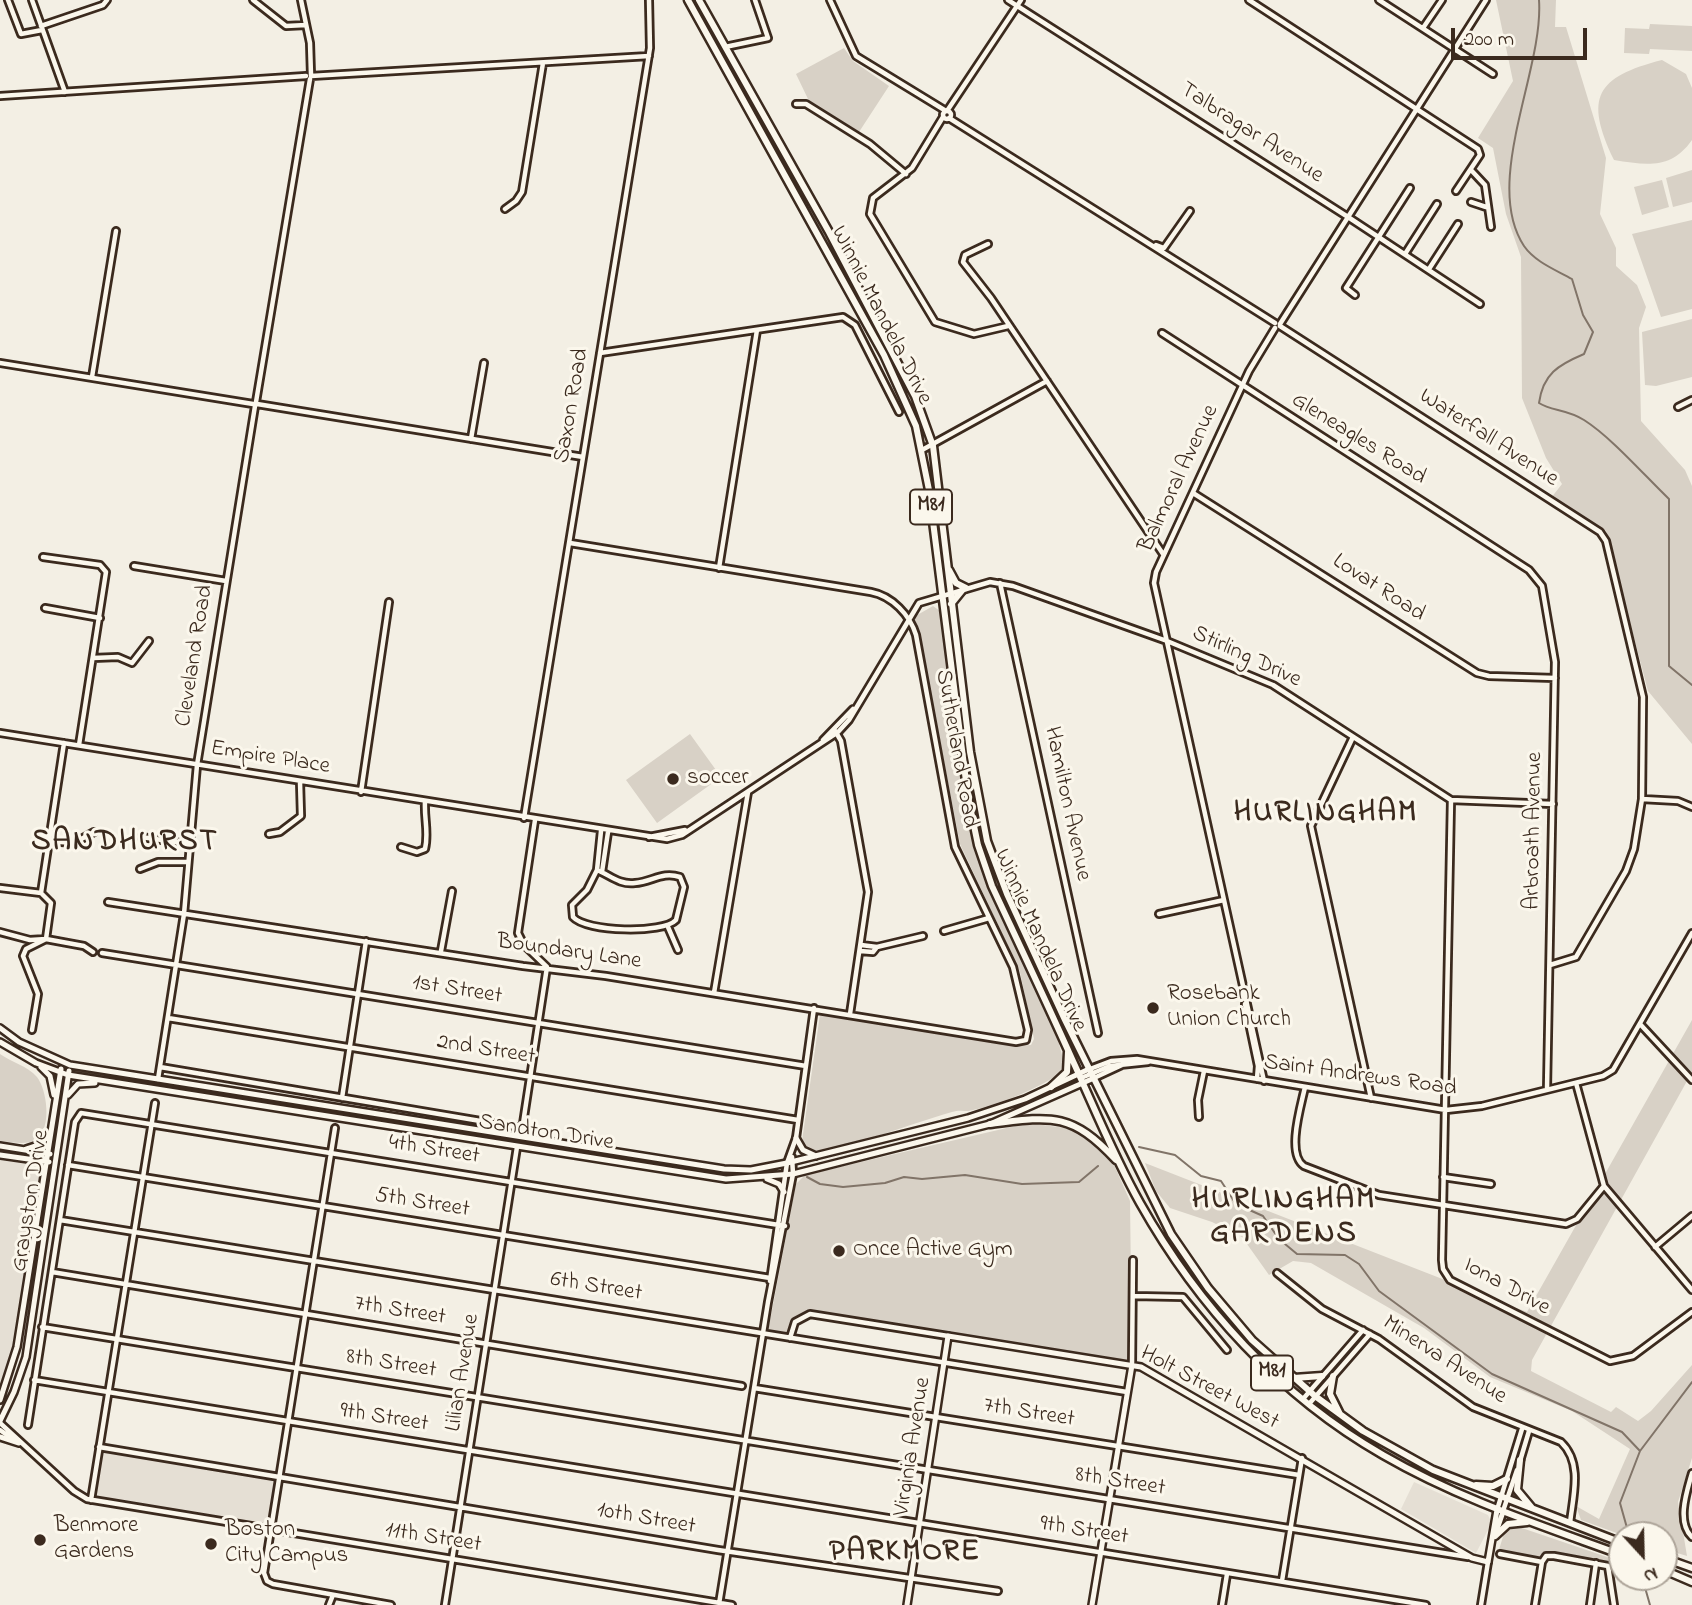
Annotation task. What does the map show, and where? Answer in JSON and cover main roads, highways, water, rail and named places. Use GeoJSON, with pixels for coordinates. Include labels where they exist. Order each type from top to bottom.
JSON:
{"type":"FeatureCollection","features":[{"type":"Feature","properties":{"kind":"main road","name":"Winnie Mandela Drive"},"geometry":{"type":"LineString","coordinates":[[688,0],[884,355],[910,408],[922,450],[945,593],[968,797],[978,845],[992,886],[1140,1203],[1205,1301],[1250,1352],[1309,1404],[1382,1455],[1454,1492],[1608,1550]]}},
{"type":"Feature","properties":{"kind":"main road","name":"Winnie Mandela Drive"},"geometry":{"type":"LineString","coordinates":[[699,0],[901,365],[933,446],[947,565],[945,593],[951,604],[977,800],[991,854],[1157,1211],[1184,1255],[1235,1320],[1294,1378],[1341,1416],[1378,1441],[1447,1476],[1608,1537]]}},
{"type":"Feature","properties":{"kind":"main road"},"geometry":{"type":"LineString","coordinates":[[947,565],[956,583],[965,588],[951,604]]}},
{"type":"Feature","properties":{"kind":"main road","name":"Sandton Drive"},"geometry":{"type":"LineString","coordinates":[[0,1028],[19,1042],[70,1065],[712,1168],[751,1170],[817,1156],[996,1110],[1051,1087],[1081,1078]]}},
{"type":"Feature","properties":{"kind":"main road","name":"Sandton Drive"},"geometry":{"type":"LineString","coordinates":[[0,1042],[36,1063],[68,1074],[711,1177],[764,1178],[793,1174],[990,1124],[1081,1078]]}},
{"type":"Feature","properties":{"kind":"main road"},"geometry":{"type":"LineString","coordinates":[[1051,1087],[1067,1072],[1068,1050]]}},
{"type":"Feature","properties":{"kind":"main road"},"geometry":{"type":"LineString","coordinates":[[36,1063],[50,1076],[54,1113]]}},
{"type":"Feature","properties":{"kind":"main road","name":"Grayston Drive"},"geometry":{"type":"LineString","coordinates":[[0,1400],[17,1347],[63,1063]]}},
{"type":"Feature","properties":{"kind":"main road","name":"Grayston Drive"},"geometry":{"type":"LineString","coordinates":[[0,1422],[26,1357],[70,1065]]}},
{"type":"Feature","properties":{"kind":"main road"},"geometry":{"type":"LineString","coordinates":[[1081,1078],[1091,1074]]}},
{"type":"Feature","properties":{"kind":"main road"},"geometry":{"type":"LineString","coordinates":[[1081,1078],[1091,1074]]}},
{"type":"Feature","properties":{"kind":"main road"},"geometry":{"type":"LineString","coordinates":[[65,1100],[72,1088],[84,1082],[122,1084]]}},
{"type":"Feature","properties":{"kind":"main road"},"geometry":{"type":"LineString","coordinates":[[990,1124],[1062,1120],[1087,1133],[1120,1164]]}},
{"type":"Feature","properties":{"kind":"main road"},"geometry":{"type":"LineString","coordinates":[[19,1150],[37,1146],[52,1132]]}},
{"type":"Feature","properties":{"kind":"main road"},"geometry":{"type":"LineString","coordinates":[[796,1138],[803,1150],[817,1156]]}},
{"type":"Feature","properties":{"kind":"main road"},"geometry":{"type":"LineString","coordinates":[[0,1146],[57,1155]]}},
{"type":"Feature","properties":{"kind":"main road"},"geometry":{"type":"LineString","coordinates":[[0,1155],[55,1164]]}},
{"type":"Feature","properties":{"kind":"main road"},"geometry":{"type":"LineString","coordinates":[[764,1178],[779,1184],[784,1192]]}},
{"type":"Feature","properties":{"kind":"main road","name":"Virginia Avenue"},"geometry":{"type":"LineString","coordinates":[[907,1605],[948,1336]]}},
{"type":"Feature","properties":{"kind":"main road","name":"Holt Street West"},"geometry":{"type":"LineString","coordinates":[[948,1336],[1132,1365],[1302,1458],[1472,1558]]}},
{"type":"Feature","properties":{"kind":"main road"},"geometry":{"type":"LineString","coordinates":[[1092,1605],[1132,1365]]}},
{"type":"Feature","properties":{"kind":"main road"},"geometry":{"type":"LineString","coordinates":[[1294,1378],[1322,1376]]}},
{"type":"Feature","properties":{"kind":"main road"},"geometry":{"type":"LineString","coordinates":[[1333,1376],[1330,1394],[1341,1416]]}},
{"type":"Feature","properties":{"kind":"main road"},"geometry":{"type":"LineString","coordinates":[[0,1437],[21,1444]]}},
{"type":"Feature","properties":{"kind":"main road"},"geometry":{"type":"LineString","coordinates":[[1520,1460],[1517,1490],[1536,1511]]}},
{"type":"Feature","properties":{"kind":"main road"},"geometry":{"type":"LineString","coordinates":[[1447,1476],[1493,1486],[1507,1479]]}},
{"type":"Feature","properties":{"kind":"main road"},"geometry":{"type":"LineString","coordinates":[[1488,1562],[1500,1511]]}},
{"type":"Feature","properties":{"kind":"main road"},"geometry":{"type":"LineString","coordinates":[[1488,1562],[1500,1511]]}},
{"type":"Feature","properties":{"kind":"main road"},"geometry":{"type":"LineString","coordinates":[[1495,1536],[1508,1524],[1533,1522]]}},
{"type":"Feature","properties":{"kind":"main road","name":"8th Street"},"geometry":{"type":"LineString","coordinates":[[1472,1558],[1488,1562]]}},
{"type":"Feature","properties":{"kind":"waterway"},"geometry":{"type":"LineString","coordinates":[[1539,0],[1533,59],[1512,158],[1509,190],[1513,220],[1529,252],[1572,279],[1583,315],[1593,332],[1584,354],[1559,367],[1548,378],[1539,403],[1578,416],[1594,427],[1669,499],[1669,666],[1692,685]]}},
{"type":"Feature","properties":{"kind":"waterway"},"geometry":{"type":"LineString","coordinates":[[1139,1147],[1175,1155],[1201,1176],[1221,1181],[1236,1204],[1263,1216],[1279,1239],[1297,1254],[1345,1255],[1359,1264],[1379,1291],[1492,1374],[1622,1432],[1640,1451]]}},
{"type":"Feature","properties":{"kind":"waterway"},"geometry":{"type":"LineString","coordinates":[[807,1177],[820,1184],[843,1187],[885,1183],[904,1177],[922,1179],[965,1175],[1022,1184],[1079,1182],[1098,1166]]}},
{"type":"Feature","properties":{"kind":"waterway"},"geometry":{"type":"LineString","coordinates":[[1625,1521],[1620,1503],[1640,1451],[1692,1382]]}},
{"type":"Feature","properties":{"kind":"waterway"},"geometry":{"type":"LineString","coordinates":[[1646,1591],[1650,1605]]}},
{"type":"Feature","properties":{"kind":"place","name":"soccer"},"geometry":{"type":"Point","coordinates":[673,779]}},
{"type":"Feature","properties":{"kind":"place","name":"Rosebank Union Church"},"geometry":{"type":"Point","coordinates":[1153,1008]}},
{"type":"Feature","properties":{"kind":"place","name":"Once Active Gym"},"geometry":{"type":"Point","coordinates":[839,1251]}},
{"type":"Feature","properties":{"kind":"place","name":"Benmore Gardens"},"geometry":{"type":"Point","coordinates":[40,1540]}},
{"type":"Feature","properties":{"kind":"place","name":"Boston City Campus"},"geometry":{"type":"Point","coordinates":[211,1544]}},
{"type":"Feature","properties":{"kind":"district","name":"HURLINGHAM"},"geometry":{"type":"Point","coordinates":[1326,815]}},
{"type":"Feature","properties":{"kind":"district","name":"SANDHURST"},"geometry":{"type":"Point","coordinates":[125,844]}},
{"type":"Feature","properties":{"kind":"district","name":"HURLINGHAM GARDENS"},"geometry":{"type":"Point","coordinates":[1284,1219]}},
{"type":"Feature","properties":{"kind":"district","name":"PARKMORE"},"geometry":{"type":"Point","coordinates":[905,1554]}}]}
